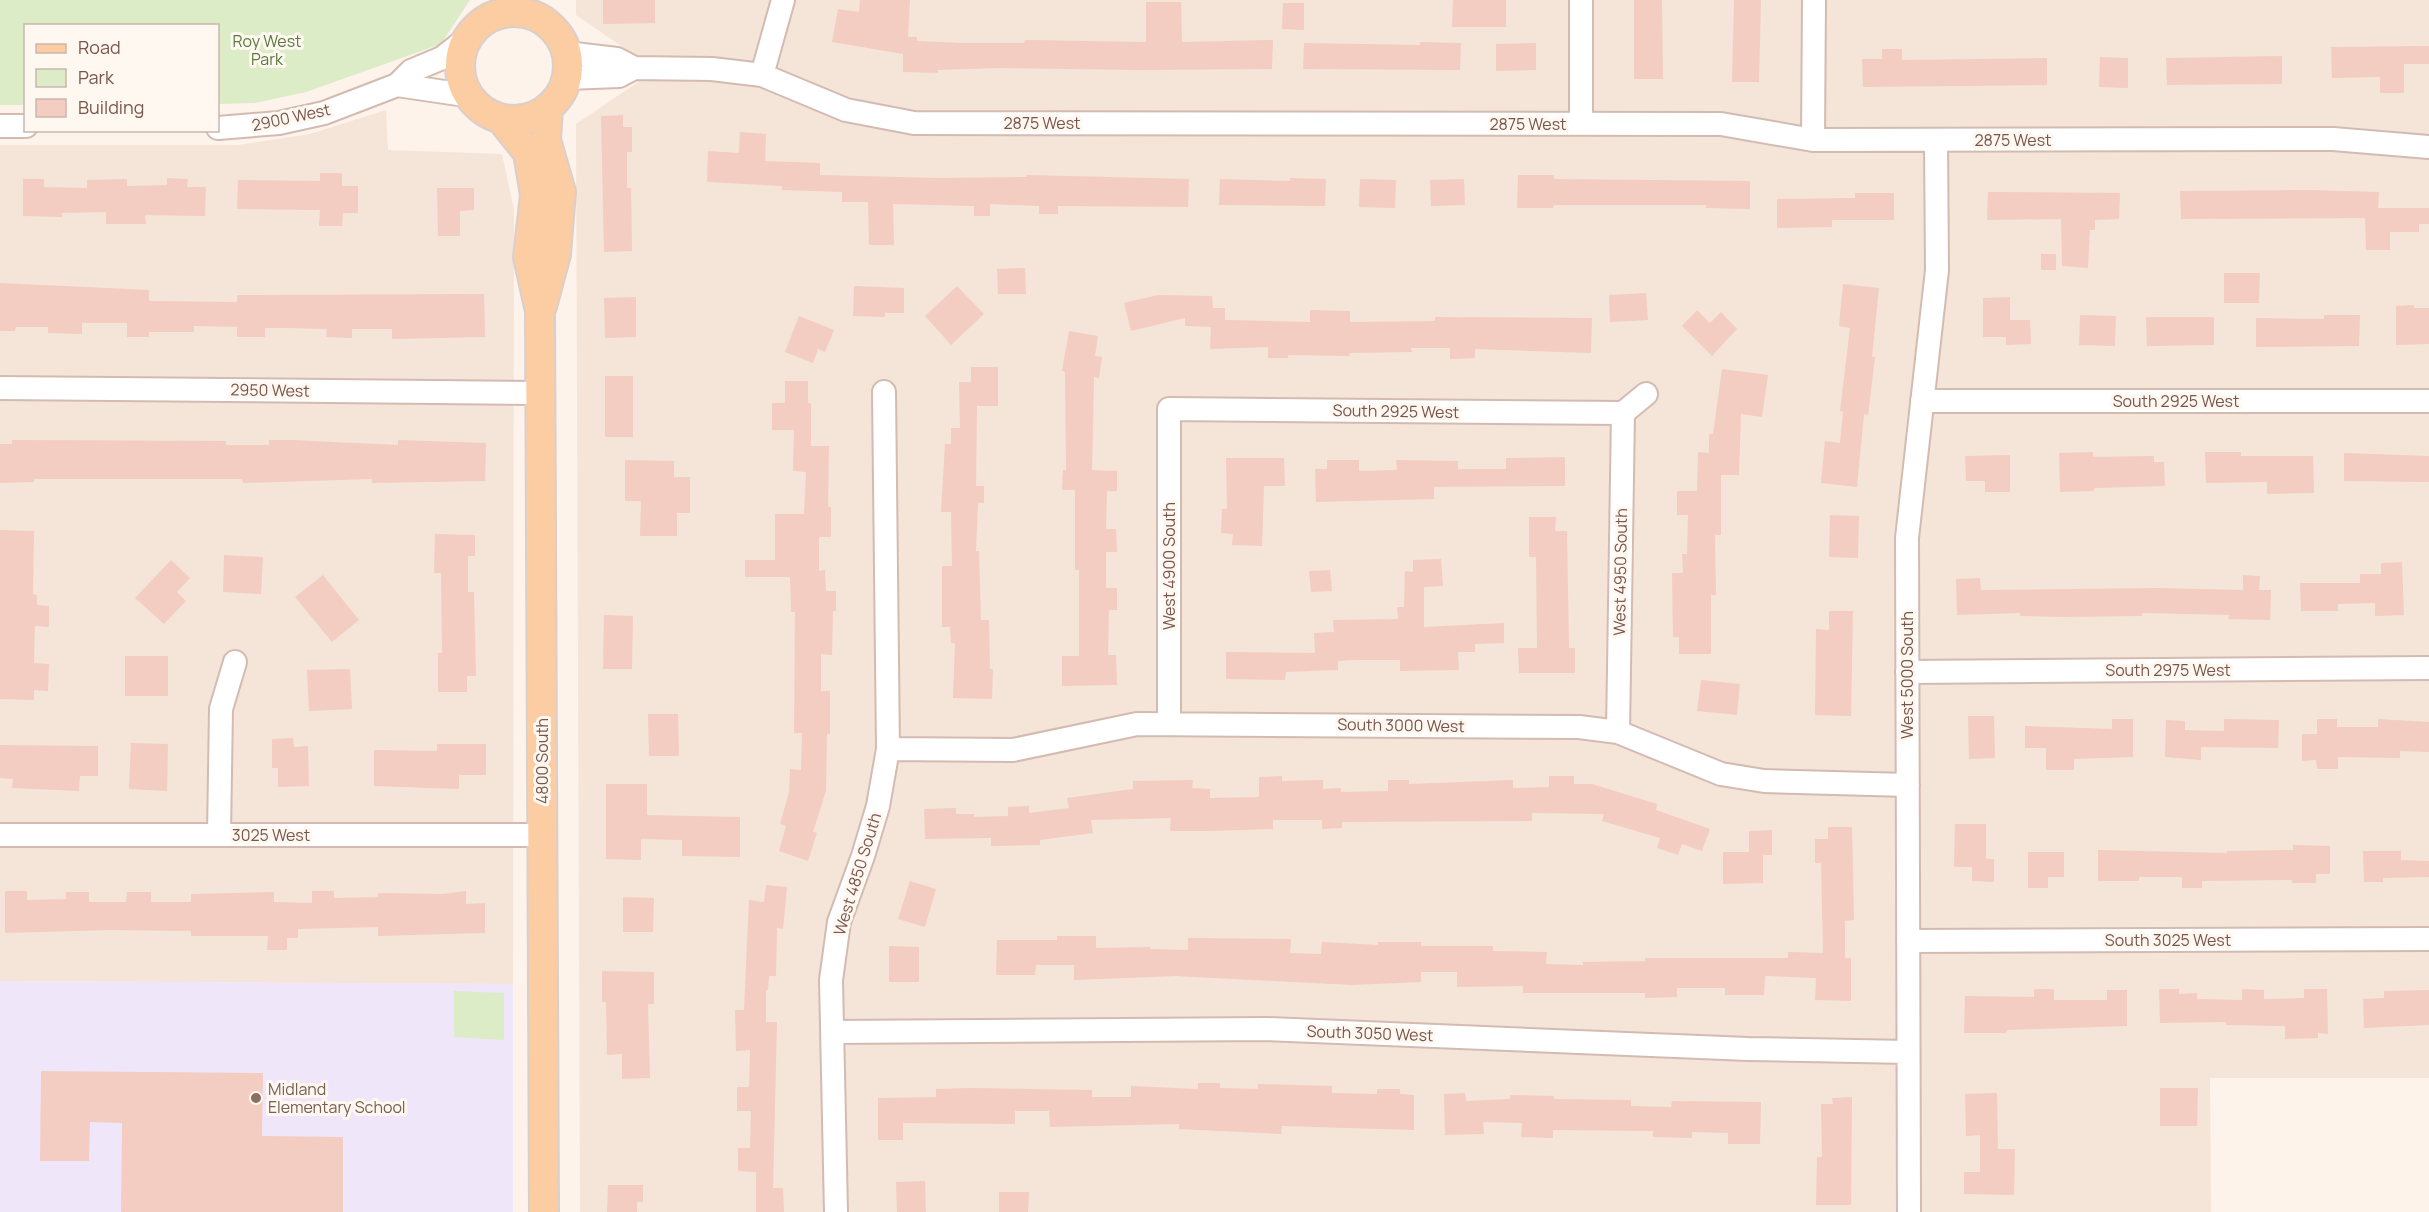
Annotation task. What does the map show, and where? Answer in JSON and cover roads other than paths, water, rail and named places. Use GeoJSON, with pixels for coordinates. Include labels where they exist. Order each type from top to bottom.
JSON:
{"type":"FeatureCollection","features":[{"type":"Feature","properties":{"kind":"main road"},"geometry":{"type":"LineString","coordinates":[[502,7],[536,16],[552,13],[567,65],[557,99],[549,108],[534,117],[518,121],[486,114],[465,95],[459,74],[460,56],[466,39],[486,18],[502,7]]}},
{"type":"Feature","properties":{"kind":"main road","name":"4800 South"},"geometry":{"type":"LineString","coordinates":[[540,311],[556,254],[561,192],[546,140],[549,108]]}},
{"type":"Feature","properties":{"kind":"main road","name":"4800 South"},"geometry":{"type":"LineString","coordinates":[[501,119],[528,153],[535,195],[528,257],[540,311],[544,1212]]}},
{"type":"Feature","properties":{"kind":"street"},"geometry":{"type":"LineString","coordinates":[[762,75],[783,0]]}},
{"type":"Feature","properties":{"kind":"street"},"geometry":{"type":"LineString","coordinates":[[1581,0],[1581,124]]}},
{"type":"Feature","properties":{"kind":"street"},"geometry":{"type":"LineString","coordinates":[[1813,140],[1814,0]]}},
{"type":"Feature","properties":{"kind":"street"},"geometry":{"type":"LineString","coordinates":[[397,85],[411,71],[442,58],[466,39]]}},
{"type":"Feature","properties":{"kind":"street","name":"2875 West"},"geometry":{"type":"LineString","coordinates":[[567,65],[619,76],[634,68],[712,69],[762,75],[846,110],[914,123],[1720,124],[1813,140],[2333,139],[2429,147]]}},
{"type":"Feature","properties":{"kind":"street"},"geometry":{"type":"LineString","coordinates":[[397,85],[414,89],[433,88],[465,95]]}},
{"type":"Feature","properties":{"kind":"street","name":"2900 West"},"geometry":{"type":"LineString","coordinates":[[219,128],[279,123],[324,113],[397,85]]}},
{"type":"Feature","properties":{"kind":"street"},"geometry":{"type":"LineString","coordinates":[[0,126],[24,126]]}},
{"type":"Feature","properties":{"kind":"street","name":"West 5000 South"},"geometry":{"type":"LineString","coordinates":[[1909,1212],[1907,538],[1937,270],[1936,140]]}},
{"type":"Feature","properties":{"kind":"street","name":"2950 West"},"geometry":{"type":"LineString","coordinates":[[0,387],[541,393]]}},
{"type":"Feature","properties":{"kind":"street","name":"West 4850 South"},"geometry":{"type":"LineString","coordinates":[[836,1212],[831,980],[838,922],[875,816],[888,749],[884,392]]}},
{"type":"Feature","properties":{"kind":"street"},"geometry":{"type":"LineString","coordinates":[[1623,413],[1646,394]]}},
{"type":"Feature","properties":{"kind":"street","name":"South 2925 West"},"geometry":{"type":"LineString","coordinates":[[1162,401],[1623,413]]}},
{"type":"Feature","properties":{"kind":"street","name":"West 4900 South"},"geometry":{"type":"LineString","coordinates":[[1162,401],[1169,723]]}},
{"type":"Feature","properties":{"kind":"street","name":"South 2925 West"},"geometry":{"type":"LineString","coordinates":[[1922,401],[2429,401]]}},
{"type":"Feature","properties":{"kind":"street","name":"West 4950 South"},"geometry":{"type":"LineString","coordinates":[[1618,732],[1623,413]]}},
{"type":"Feature","properties":{"kind":"street"},"geometry":{"type":"LineString","coordinates":[[219,835],[221,709],[235,662]]}},
{"type":"Feature","properties":{"kind":"street","name":"South 2975 West"},"geometry":{"type":"LineString","coordinates":[[1907,672],[2429,668]]}},
{"type":"Feature","properties":{"kind":"street","name":"South 3000 West"},"geometry":{"type":"LineString","coordinates":[[888,749],[1013,750],[1137,724],[1579,727],[1618,732],[1721,774],[1764,781],[1908,785]]}},
{"type":"Feature","properties":{"kind":"street","name":"3025 West"},"geometry":{"type":"LineString","coordinates":[[0,835],[543,835]]}},
{"type":"Feature","properties":{"kind":"street","name":"South 3025 West"},"geometry":{"type":"LineString","coordinates":[[1908,941],[2429,939]]}},
{"type":"Feature","properties":{"kind":"street","name":"South 3050 West"},"geometry":{"type":"LineString","coordinates":[[832,1032],[1268,1029],[1748,1049],[1908,1052]]}},
{"type":"Feature","properties":{"kind":"place","name":"Midland Elementary School"},"geometry":{"type":"Point","coordinates":[256,1098]}},
{"type":"Feature","properties":{"kind":"park label","name":"Roy West Park"},"geometry":{"type":"Point","coordinates":[267,50]}}]}
